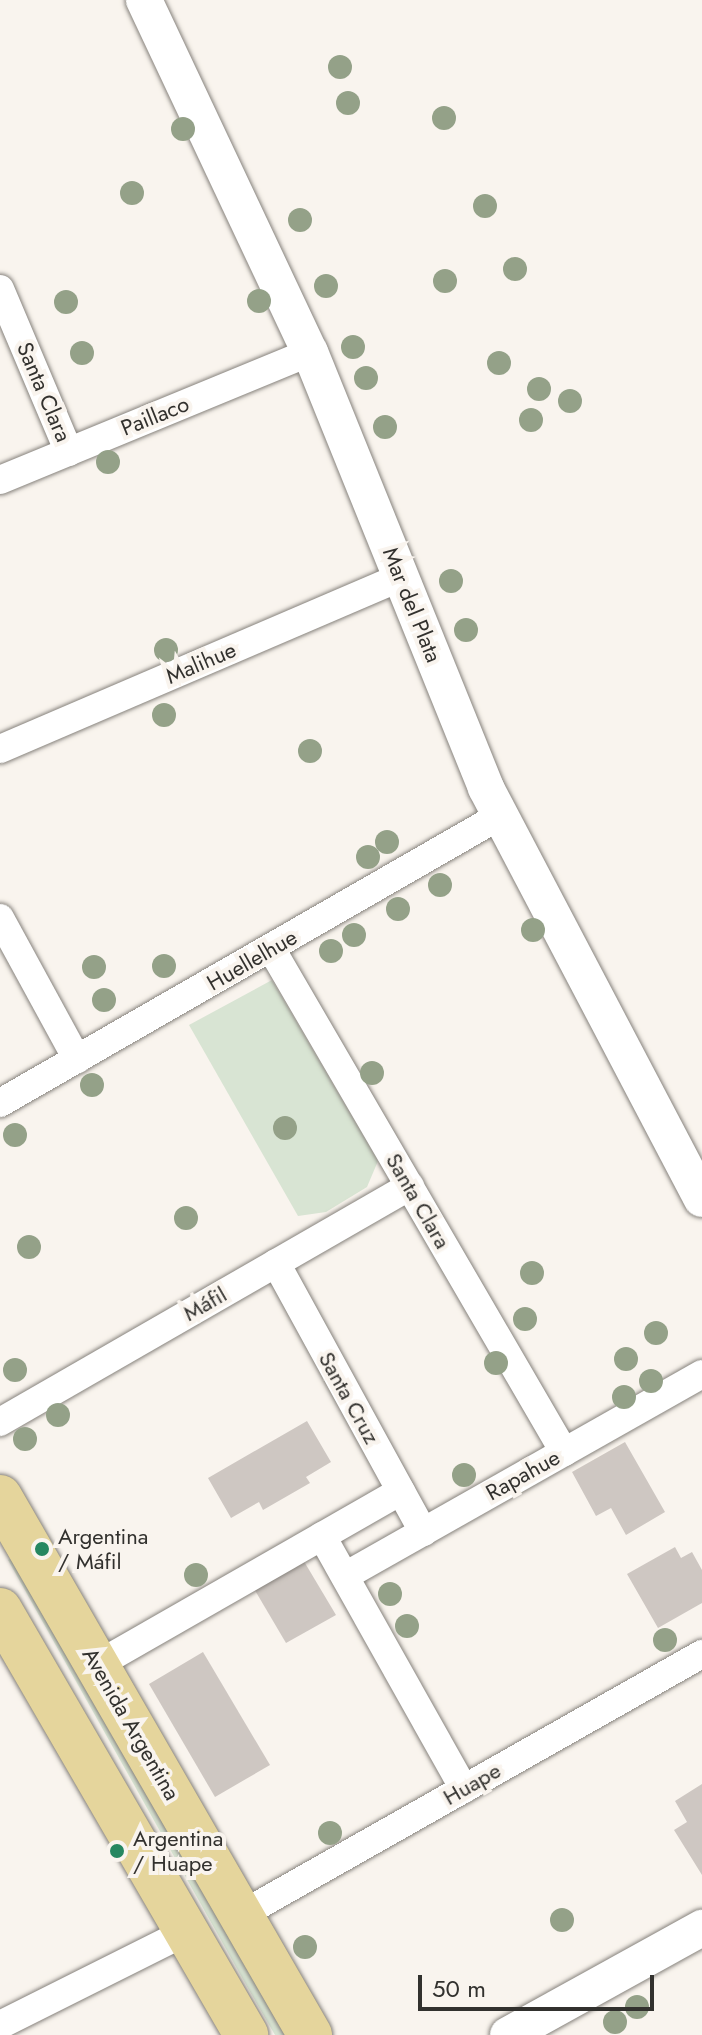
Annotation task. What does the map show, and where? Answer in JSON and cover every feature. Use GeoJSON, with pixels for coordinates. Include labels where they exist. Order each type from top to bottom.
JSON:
{"type":"FeatureCollection","features":[{"type":"Feature","properties":{"kind":"main road","name":"Avenida Argentina"},"geometry":{"type":"LineString","coordinates":[[6,1518],[97,1665],[310,2035]]}},
{"type":"Feature","properties":{"kind":"main road"},"geometry":{"type":"LineString","coordinates":[[0,1610],[246,2035]]}},
{"type":"Feature","properties":{"kind":"street","name":"Mar del Plata"},"geometry":{"type":"LineString","coordinates":[[144,0],[310,352],[486,788],[503,814],[702,1199]]}},
{"type":"Feature","properties":{"kind":"street","name":"Santa Clara"},"geometry":{"type":"LineString","coordinates":[[0,289],[69,452]]}},
{"type":"Feature","properties":{"kind":"street","name":"Paillaco"},"geometry":{"type":"LineString","coordinates":[[0,480],[310,352]]}},
{"type":"Feature","properties":{"kind":"street","name":"Malihue"},"geometry":{"type":"LineString","coordinates":[[0,749],[401,577]]}},
{"type":"Feature","properties":{"kind":"street","name":"Huellelhue"},"geometry":{"type":"LineString","coordinates":[[0,1103],[272,950],[503,814]]}},
{"type":"Feature","properties":{"kind":"street"},"geometry":{"type":"LineString","coordinates":[[0,918],[77,1059]]}},
{"type":"Feature","properties":{"kind":"street","name":"Santa Clara"},"geometry":{"type":"LineString","coordinates":[[272,950],[564,1452]]}},
{"type":"Feature","properties":{"kind":"street","name":"Máfil"},"geometry":{"type":"LineString","coordinates":[[0,1422],[410,1186]]}},
{"type":"Feature","properties":{"kind":"street","name":"Santa Cruz"},"geometry":{"type":"LineString","coordinates":[[276,1263],[423,1532]]}},
{"type":"Feature","properties":{"kind":"street","name":"Rapahue"},"geometry":{"type":"LineString","coordinates":[[345,1576],[702,1374]]}},
{"type":"Feature","properties":{"kind":"street"},"geometry":{"type":"LineString","coordinates":[[97,1665],[401,1491]]}},
{"type":"Feature","properties":{"kind":"street"},"geometry":{"type":"LineString","coordinates":[[322,1536],[464,1789]]}},
{"type":"Feature","properties":{"kind":"street","name":"Huape"},"geometry":{"type":"LineString","coordinates":[[241,1915],[702,1654]]}},
{"type":"Feature","properties":{"kind":"street"},"geometry":{"type":"LineString","coordinates":[[508,2035],[702,1928]]}},
{"type":"Feature","properties":{"kind":"street"},"geometry":{"type":"LineString","coordinates":[[0,2025],[188,1931]]}},
{"type":"Feature","properties":{"kind":"green space"},"geometry":{"type":"Polygon","coordinates":[[[272,980],[378,1161],[367,1187],[326,1212],[298,1216],[189,1025],[272,980]]]}},
{"type":"Feature","properties":{"kind":"green space"},"geometry":{"type":"Polygon","coordinates":[[[21,1551],[297,2035],[275,2035],[249,1990],[8,1560],[21,1551]]]}},
{"type":"Feature","properties":{"kind":"building"},"geometry":{"type":"Polygon","coordinates":[[[307,1421],[331,1462],[306,1477],[310,1483],[263,1510],[259,1502],[231,1518],[208,1478],[307,1421]]]}},
{"type":"Feature","properties":{"kind":"building"},"geometry":{"type":"Polygon","coordinates":[[[625,1442],[665,1512],[626,1535],[611,1508],[596,1516],[572,1472],[625,1442]]]}},
{"type":"Feature","properties":{"kind":"building"},"geometry":{"type":"Polygon","coordinates":[[[675,1547],[681,1558],[692,1552],[702,1570],[702,1603],[658,1628],[627,1574],[675,1547]]]}},
{"type":"Feature","properties":{"kind":"building"},"geometry":{"type":"Polygon","coordinates":[[[302,1558],[336,1615],[286,1643],[253,1587],[302,1558]]]}},
{"type":"Feature","properties":{"kind":"building"},"geometry":{"type":"Polygon","coordinates":[[[203,1652],[270,1765],[215,1797],[149,1684],[203,1652]]]}},
{"type":"Feature","properties":{"kind":"building"},"geometry":{"type":"Polygon","coordinates":[[[702,1784],[702,1875],[674,1830],[687,1822],[675,1801],[702,1784]]]}},
{"type":"Feature","properties":{"kind":"place","name":"Argentina / Máfil"},"geometry":{"type":"Point","coordinates":[42,1549]}},
{"type":"Feature","properties":{"kind":"place","name":"Argentina / Huape"},"geometry":{"type":"Point","coordinates":[117,1851]}}]}
